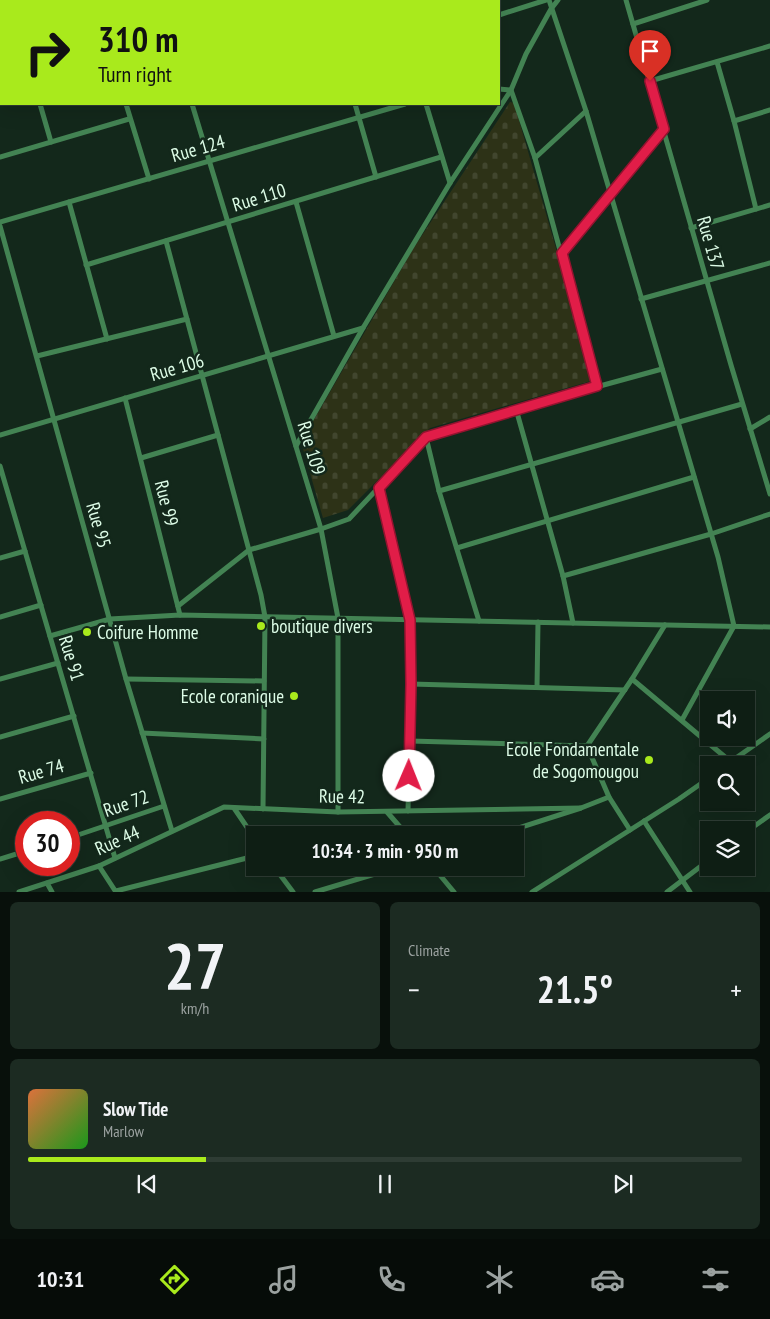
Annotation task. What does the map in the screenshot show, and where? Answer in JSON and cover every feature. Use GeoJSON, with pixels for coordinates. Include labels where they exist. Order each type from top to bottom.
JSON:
{"type":"FeatureCollection","features":[{"type":"Feature","properties":{"kind":"street"},"geometry":{"type":"LineString","coordinates":[[500,14],[548,0],[586,111],[711,534],[734,626],[682,720]]}},
{"type":"Feature","properties":{"kind":"street"},"geometry":{"type":"LineString","coordinates":[[296,446],[363,328],[450,183],[512,90],[526,54],[558,0]]}},
{"type":"Feature","properties":{"kind":"street","name":"Rue 137"},"geometry":{"type":"LineString","coordinates":[[626,0],[706,281],[770,494]]}},
{"type":"Feature","properties":{"kind":"street"},"geometry":{"type":"LineString","coordinates":[[633,24],[699,1],[707,0]]}},
{"type":"Feature","properties":{"kind":"street"},"geometry":{"type":"LineString","coordinates":[[650,81],[770,46]]}},
{"type":"Feature","properties":{"kind":"street"},"geometry":{"type":"LineString","coordinates":[[716,62],[734,121],[756,209]]}},
{"type":"Feature","properties":{"kind":"street"},"geometry":{"type":"LineString","coordinates":[[500,89],[512,90]]}},
{"type":"Feature","properties":{"kind":"street"},"geometry":{"type":"LineString","coordinates":[[512,90],[535,158],[597,386]]}},
{"type":"Feature","properties":{"kind":"street"},"geometry":{"type":"LineString","coordinates":[[40,105],[51,142]]}},
{"type":"Feature","properties":{"kind":"street"},"geometry":{"type":"LineString","coordinates":[[126,105],[149,179]]}},
{"type":"Feature","properties":{"kind":"street","name":"Rue 109"},"geometry":{"type":"LineString","coordinates":[[192,105],[321,530],[338,618],[338,812]]}},
{"type":"Feature","properties":{"kind":"street"},"geometry":{"type":"LineString","coordinates":[[355,105],[376,177]]}},
{"type":"Feature","properties":{"kind":"street","name":"Rue 124"},"geometry":{"type":"LineString","coordinates":[[0,222],[401,105]]}},
{"type":"Feature","properties":{"kind":"street"},"geometry":{"type":"LineString","coordinates":[[426,105],[450,183]]}},
{"type":"Feature","properties":{"kind":"street"},"geometry":{"type":"LineString","coordinates":[[734,121],[770,110]]}},
{"type":"Feature","properties":{"kind":"street"},"geometry":{"type":"LineString","coordinates":[[535,158],[586,111]]}},
{"type":"Feature","properties":{"kind":"street"},"geometry":{"type":"LineString","coordinates":[[0,157],[129,119]]}},
{"type":"Feature","properties":{"kind":"street"},"geometry":{"type":"LineString","coordinates":[[562,253],[664,129]]}},
{"type":"Feature","properties":{"kind":"street","name":"Rue 110"},"geometry":{"type":"LineString","coordinates":[[86,265],[441,158]]}},
{"type":"Feature","properties":{"kind":"street"},"geometry":{"type":"LineString","coordinates":[[69,202],[107,339]]}},
{"type":"Feature","properties":{"kind":"street"},"geometry":{"type":"LineString","coordinates":[[296,202],[334,336]]}},
{"type":"Feature","properties":{"kind":"street"},"geometry":{"type":"LineString","coordinates":[[692,228],[770,205]]}},
{"type":"Feature","properties":{"kind":"street","name":"Rue 95"},"geometry":{"type":"LineString","coordinates":[[0,226],[126,679],[172,831]]}},
{"type":"Feature","properties":{"kind":"street"},"geometry":{"type":"LineString","coordinates":[[166,241],[249,550],[265,617],[263,809]]}},
{"type":"Feature","properties":{"kind":"street"},"geometry":{"type":"LineString","coordinates":[[641,299],[770,263]]}},
{"type":"Feature","properties":{"kind":"street"},"geometry":{"type":"LineString","coordinates":[[37,356],[187,319]]}},
{"type":"Feature","properties":{"kind":"street","name":"Rue 106"},"geometry":{"type":"LineString","coordinates":[[0,434],[363,328]]}},
{"type":"Feature","properties":{"kind":"street"},"geometry":{"type":"LineString","coordinates":[[178,606],[249,550],[321,530],[349,519],[426,437],[597,386],[662,369]]}},
{"type":"Feature","properties":{"kind":"street","name":"Rue 99"},"geometry":{"type":"LineString","coordinates":[[125,398],[180,615]]}},
{"type":"Feature","properties":{"kind":"street"},"geometry":{"type":"LineString","coordinates":[[439,491],[742,404]]}},
{"type":"Feature","properties":{"kind":"street"},"geometry":{"type":"LineString","coordinates":[[516,410],[563,576],[573,623]]}},
{"type":"Feature","properties":{"kind":"street"},"geometry":{"type":"LineString","coordinates":[[750,429],[770,417]]}},
{"type":"Feature","properties":{"kind":"street"},"geometry":{"type":"LineString","coordinates":[[141,458],[218,435]]}},
{"type":"Feature","properties":{"kind":"street"},"geometry":{"type":"LineString","coordinates":[[426,437],[439,491],[479,621]]}},
{"type":"Feature","properties":{"kind":"street","name":"Rue 91"},"geometry":{"type":"LineString","coordinates":[[0,466],[115,858]]}},
{"type":"Feature","properties":{"kind":"street"},"geometry":{"type":"LineString","coordinates":[[457,548],[694,477]]}},
{"type":"Feature","properties":{"kind":"street"},"geometry":{"type":"LineString","coordinates":[[379,488],[410,620],[411,684],[408,811]]}},
{"type":"Feature","properties":{"kind":"street"},"geometry":{"type":"LineString","coordinates":[[0,494],[8,492]]}},
{"type":"Feature","properties":{"kind":"street"},"geometry":{"type":"LineString","coordinates":[[563,576],[711,534],[770,514]]}},
{"type":"Feature","properties":{"kind":"street"},"geometry":{"type":"LineString","coordinates":[[0,558],[25,551]]}},
{"type":"Feature","properties":{"kind":"street"},"geometry":{"type":"LineString","coordinates":[[0,617],[41,606]]}},
{"type":"Feature","properties":{"kind":"street"},"geometry":{"type":"LineString","coordinates":[[50,636],[110,619],[180,615],[770,627]]}},
{"type":"Feature","properties":{"kind":"street"},"geometry":{"type":"LineString","coordinates":[[537,687],[538,622]]}},
{"type":"Feature","properties":{"kind":"street"},"geometry":{"type":"LineString","coordinates":[[587,746],[632,679],[664,625]]}},
{"type":"Feature","properties":{"kind":"street"},"geometry":{"type":"LineString","coordinates":[[0,679],[58,663]]}},
{"type":"Feature","properties":{"kind":"street"},"geometry":{"type":"LineString","coordinates":[[126,679],[264,681]]}},
{"type":"Feature","properties":{"kind":"street"},"geometry":{"type":"LineString","coordinates":[[632,679],[682,720],[721,756]]}},
{"type":"Feature","properties":{"kind":"street"},"geometry":{"type":"LineString","coordinates":[[411,684],[625,690]]}},
{"type":"Feature","properties":{"kind":"street"},"geometry":{"type":"LineString","coordinates":[[0,737],[74,716]]}},
{"type":"Feature","properties":{"kind":"street"},"geometry":{"type":"LineString","coordinates":[[142,733],[264,739]]}},
{"type":"Feature","properties":{"kind":"street"},"geometry":{"type":"LineString","coordinates":[[738,756],[770,734]]}},
{"type":"Feature","properties":{"kind":"street"},"geometry":{"type":"LineString","coordinates":[[410,741],[587,746]]}},
{"type":"Feature","properties":{"kind":"street"},"geometry":{"type":"LineString","coordinates":[[587,746],[609,797],[630,830]]}},
{"type":"Feature","properties":{"kind":"street","name":"Rue 74"},"geometry":{"type":"LineString","coordinates":[[0,799],[91,773]]}},
{"type":"Feature","properties":{"kind":"street"},"geometry":{"type":"LineString","coordinates":[[532,892],[700,784]]}},
{"type":"Feature","properties":{"kind":"street","name":"Rue 42"},"geometry":{"type":"LineString","coordinates":[[524,826],[609,797]]}},
{"type":"Feature","properties":{"kind":"street","name":"Rue 72"},"geometry":{"type":"LineString","coordinates":[[80,834],[164,806]]}},
{"type":"Feature","properties":{"kind":"street","name":"Rue 42"},"geometry":{"type":"LineString","coordinates":[[224,807],[338,812],[581,808]]}},
{"type":"Feature","properties":{"kind":"street","name":"Rue 44"},"geometry":{"type":"LineString","coordinates":[[19,892],[99,866],[224,807]]}},
{"type":"Feature","properties":{"kind":"street"},"geometry":{"type":"LineString","coordinates":[[234,808],[247,826]]}},
{"type":"Feature","properties":{"kind":"street"},"geometry":{"type":"LineString","coordinates":[[387,812],[399,826]]}},
{"type":"Feature","properties":{"kind":"street"},"geometry":{"type":"LineString","coordinates":[[755,826],[770,815]]}},
{"type":"Feature","properties":{"kind":"street"},"geometry":{"type":"LineString","coordinates":[[644,821],[690,892]]}},
{"type":"Feature","properties":{"kind":"street"},"geometry":{"type":"LineString","coordinates":[[0,859],[15,854]]}},
{"type":"Feature","properties":{"kind":"street"},"geometry":{"type":"LineString","coordinates":[[99,866],[116,891],[246,858]]}},
{"type":"Feature","properties":{"kind":"street"},"geometry":{"type":"LineString","coordinates":[[667,892],[700,866]]}},
{"type":"Feature","properties":{"kind":"street"},"geometry":{"type":"LineString","coordinates":[[282,876],[293,892]]}},
{"type":"Feature","properties":{"kind":"street"},"geometry":{"type":"LineString","coordinates":[[315,892],[368,876]]}},
{"type":"Feature","properties":{"kind":"street"},"geometry":{"type":"LineString","coordinates":[[441,876],[454,892]]}},
{"type":"Feature","properties":{"kind":"street"},"geometry":{"type":"LineString","coordinates":[[47,882],[52,892]]}},
{"type":"Feature","properties":{"kind":"green space"},"geometry":{"type":"Polygon","coordinates":[[[510,102],[514,103],[594,380],[430,428],[348,510],[323,518],[301,442],[413,249],[510,102]]]}},
{"type":"Feature","properties":{"kind":"place","name":"boutique divers"},"geometry":{"type":"Point","coordinates":[261,626]}},
{"type":"Feature","properties":{"kind":"place","name":"Coifure Homme"},"geometry":{"type":"Point","coordinates":[87,632]}},
{"type":"Feature","properties":{"kind":"place","name":"Ecole coranique"},"geometry":{"type":"Point","coordinates":[294,696]}},
{"type":"Feature","properties":{"kind":"place","name":"Ecole Fondamentale de Sogomougou"},"geometry":{"type":"Point","coordinates":[649,760]}},
{"type":"Feature","properties":{"kind":"route"},"geometry":{"type":"LineString","coordinates":[[409,776],[410,620],[379,488],[426,437],[597,386],[562,253],[664,129],[650,81]]}}]}
